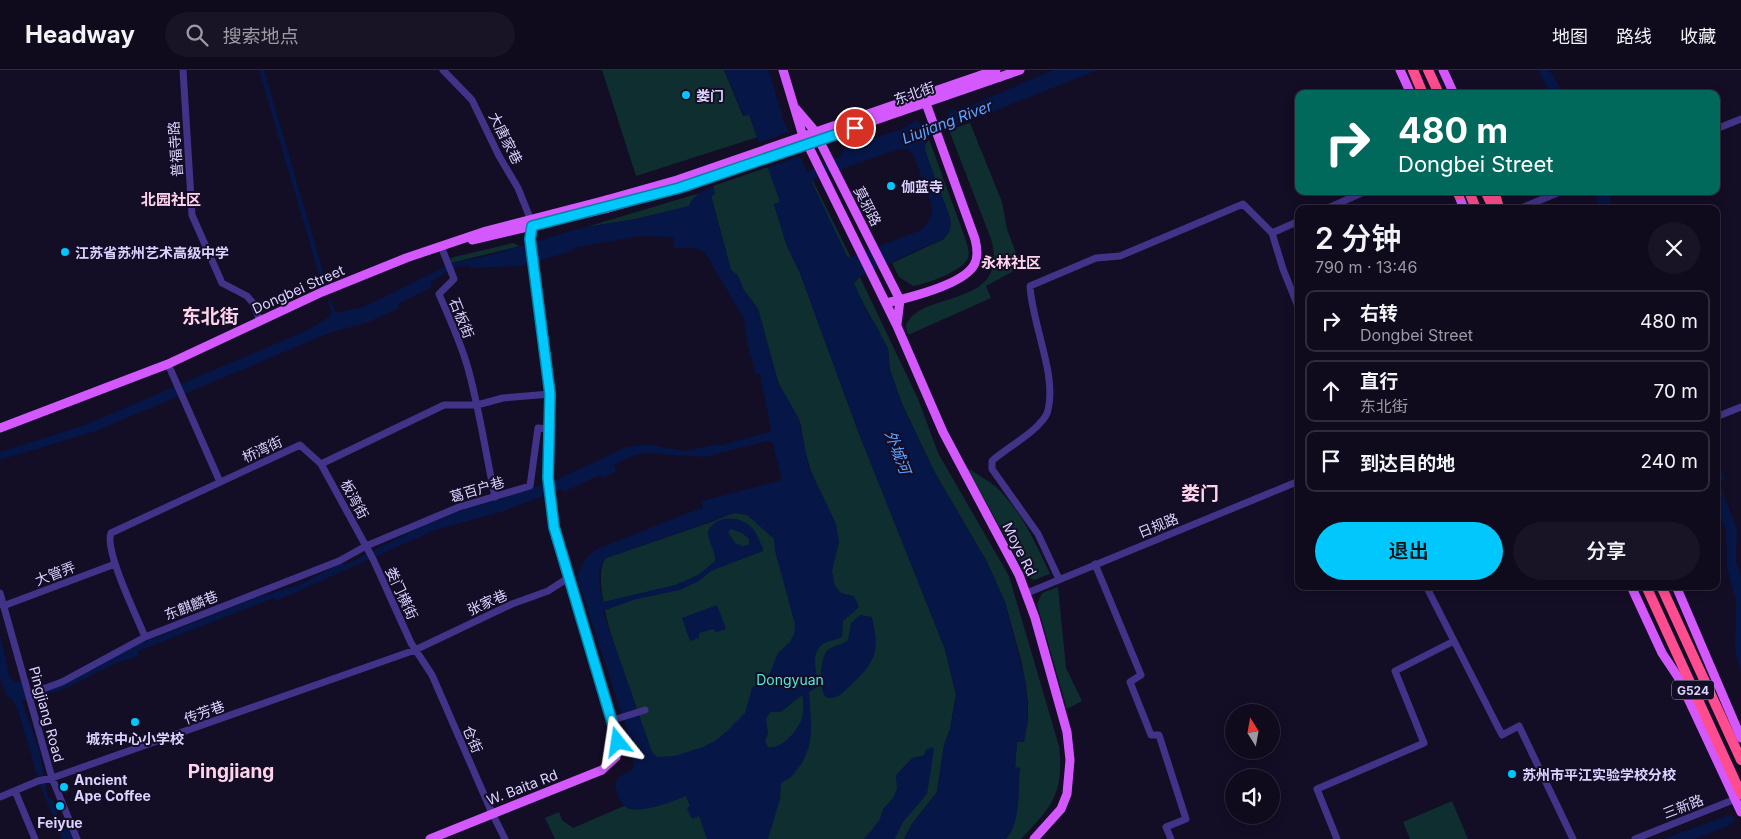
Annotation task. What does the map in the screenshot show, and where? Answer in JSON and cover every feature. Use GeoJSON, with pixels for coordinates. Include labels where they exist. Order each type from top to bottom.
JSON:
{"type":"FeatureCollection","features":[{"type":"Feature","properties":{"kind":"highway"},"geometry":{"type":"LineString","coordinates":[[1412,70],[1421,90]]}},
{"type":"Feature","properties":{"kind":"highway"},"geometry":{"type":"LineString","coordinates":[[1428,70],[1437,90]]}},
{"type":"Feature","properties":{"kind":"highway"},"geometry":{"type":"LineString","coordinates":[[1464,195],[1472,205]]}},
{"type":"Feature","properties":{"kind":"highway","name":"G524"},"geometry":{"type":"LineString","coordinates":[[1648,590],[1739,797]]}},
{"type":"Feature","properties":{"kind":"highway","name":"G524"},"geometry":{"type":"LineString","coordinates":[[1663,590],[1741,758]]}},
{"type":"Feature","properties":{"kind":"main road","name":"莫邪路"},"geometry":{"type":"LineString","coordinates":[[783,70],[802,133],[875,280]]}},
{"type":"Feature","properties":{"kind":"main road","name":"东北街"},"geometry":{"type":"LineString","coordinates":[[607,204],[679,188],[924,99],[998,74],[1020,70]]}},
{"type":"Feature","properties":{"kind":"main road"},"geometry":{"type":"LineString","coordinates":[[1400,70],[1410,90]]}},
{"type":"Feature","properties":{"kind":"main road"},"geometry":{"type":"LineString","coordinates":[[1443,70],[1452,90]]}},
{"type":"Feature","properties":{"kind":"main road"},"geometry":{"type":"LineString","coordinates":[[886,303],[900,300],[958,279],[970,271],[976,261],[975,239],[924,99]]}},
{"type":"Feature","properties":{"kind":"main road","name":"莫邪路"},"geometry":{"type":"LineString","coordinates":[[794,107],[814,130],[900,300]]}},
{"type":"Feature","properties":{"kind":"main road","name":"Dongbei Street"},"geometry":{"type":"LineString","coordinates":[[0,428],[168,364],[378,269],[442,246],[607,204]]}},
{"type":"Feature","properties":{"kind":"main road"},"geometry":{"type":"LineString","coordinates":[[532,222],[530,239],[550,394],[548,478],[556,538],[617,719]]}},
{"type":"Feature","properties":{"kind":"main road","name":"Moye Rd"},"geometry":{"type":"LineString","coordinates":[[875,280],[943,432],[1005,546],[1026,593],[1062,712],[1070,760],[1067,794],[1061,808],[1034,839]]}},
{"type":"Feature","properties":{"kind":"main road"},"geometry":{"type":"LineString","coordinates":[[897,326],[900,300]]}},
{"type":"Feature","properties":{"kind":"main road"},"geometry":{"type":"LineString","coordinates":[[1633,590],[1662,653],[1678,677],[1728,785],[1739,797],[1741,812]]}},
{"type":"Feature","properties":{"kind":"main road"},"geometry":{"type":"LineString","coordinates":[[1678,590],[1741,738]]}},
{"type":"Feature","properties":{"kind":"main road","name":"W. Baita Rd"},"geometry":{"type":"LineString","coordinates":[[430,839],[602,770],[618,753],[617,719]]}},
{"type":"Feature","properties":{"kind":"main road"},"geometry":{"type":"LineString","coordinates":[[1705,736],[1734,723]]}},
{"type":"Feature","properties":{"kind":"main road"},"geometry":{"type":"LineString","coordinates":[[1720,767],[1741,758]]}},
{"type":"Feature","properties":{"kind":"main road"},"geometry":{"type":"LineString","coordinates":[[1728,785],[1741,778]]}},
{"type":"Feature","properties":{"kind":"street","name":"普福寺路"},"geometry":{"type":"LineString","coordinates":[[183,70],[192,215],[222,283],[247,296],[253,303],[260,321]]}},
{"type":"Feature","properties":{"kind":"street","name":"大唐家巷"},"geometry":{"type":"LineString","coordinates":[[443,70],[472,100],[499,156],[518,188],[532,222]]}},
{"type":"Feature","properties":{"kind":"street"},"geometry":{"type":"LineString","coordinates":[[1720,127],[1741,119]]}},
{"type":"Feature","properties":{"kind":"street"},"geometry":{"type":"LineString","coordinates":[[1335,205],[1357,195]]}},
{"type":"Feature","properties":{"kind":"street"},"geometry":{"type":"LineString","coordinates":[[1529,205],[1552,195]]}},
{"type":"Feature","properties":{"kind":"street"},"geometry":{"type":"LineString","coordinates":[[1059,579],[1038,534],[992,469],[992,461],[1038,425],[1048,412],[1050,392],[1046,362],[1031,305],[1030,286],[1096,258],[1120,256],[1243,204],[1272,233],[1283,269],[1295,298]]}},
{"type":"Feature","properties":{"kind":"street"},"geometry":{"type":"LineString","coordinates":[[1272,233],[1295,223]]}},
{"type":"Feature","properties":{"kind":"street","name":"石板街"},"geometry":{"type":"LineString","coordinates":[[442,246],[454,278],[439,294],[457,335],[477,405]]}},
{"type":"Feature","properties":{"kind":"street"},"geometry":{"type":"LineString","coordinates":[[168,364],[220,482]]}},
{"type":"Feature","properties":{"kind":"street"},"geometry":{"type":"LineString","coordinates":[[321,464],[444,405],[477,405],[503,398],[550,394]]}},
{"type":"Feature","properties":{"kind":"street"},"geometry":{"type":"LineString","coordinates":[[477,405],[495,497]]}},
{"type":"Feature","properties":{"kind":"street"},"geometry":{"type":"LineString","coordinates":[[1720,415],[1741,407]]}},
{"type":"Feature","properties":{"kind":"street","name":"葛百户巷"},"geometry":{"type":"LineString","coordinates":[[367,549],[459,506],[530,486],[538,428],[550,429]]}},
{"type":"Feature","properties":{"kind":"street","name":"桥湾街"},"geometry":{"type":"LineString","coordinates":[[115,564],[109,539],[111,533],[300,445],[321,464]]}},
{"type":"Feature","properties":{"kind":"street","name":"板湾街"},"geometry":{"type":"LineString","coordinates":[[321,464],[367,549]]}},
{"type":"Feature","properties":{"kind":"street","name":"日规路"},"geometry":{"type":"LineString","coordinates":[[1026,593],[1295,483]]}},
{"type":"Feature","properties":{"kind":"street","name":"娄门横街"},"geometry":{"type":"LineString","coordinates":[[367,549],[416,650]]}},
{"type":"Feature","properties":{"kind":"street","name":"东麒麟巷"},"geometry":{"type":"LineString","coordinates":[[29,696],[62,682],[145,637],[367,549]]}},
{"type":"Feature","properties":{"kind":"street"},"geometry":{"type":"LineString","coordinates":[[115,564],[145,637]]}},
{"type":"Feature","properties":{"kind":"street","name":"大管弄"},"geometry":{"type":"LineString","coordinates":[[4,606],[115,564]]}},
{"type":"Feature","properties":{"kind":"street"},"geometry":{"type":"LineString","coordinates":[[1096,564],[1141,675],[1130,682],[1151,735],[1159,735],[1186,819],[1166,827],[1171,839]]}},
{"type":"Feature","properties":{"kind":"street","name":"张家巷"},"geometry":{"type":"LineString","coordinates":[[416,650],[512,604],[548,592],[568,578]]}},
{"type":"Feature","properties":{"kind":"street"},"geometry":{"type":"LineString","coordinates":[[1428,590],[1502,735],[1519,726],[1573,839]]}},
{"type":"Feature","properties":{"kind":"street","name":"Pingjiang Road"},"geometry":{"type":"LineString","coordinates":[[0,593],[29,696],[45,780],[78,839]]}},
{"type":"Feature","properties":{"kind":"street"},"geometry":{"type":"LineString","coordinates":[[1337,839],[1317,789],[1424,743],[1395,671],[1454,641]]}},
{"type":"Feature","properties":{"kind":"street","name":"传芳巷"},"geometry":{"type":"LineString","coordinates":[[0,797],[416,650]]}},
{"type":"Feature","properties":{"kind":"street","name":"仓街"},"geometry":{"type":"LineString","coordinates":[[416,650],[432,675],[505,839]]}},
{"type":"Feature","properties":{"kind":"street"},"geometry":{"type":"LineString","coordinates":[[617,719],[644,710]]}},
{"type":"Feature","properties":{"kind":"street"},"geometry":{"type":"LineString","coordinates":[[15,791],[36,839]]}},
{"type":"Feature","properties":{"kind":"street","name":"三新路"},"geometry":{"type":"LineString","coordinates":[[1634,839],[1739,797]]}},
{"type":"Feature","properties":{"kind":"green space"},"geometry":{"type":"Polygon","coordinates":[[[602,70],[724,70],[743,116],[749,114],[758,137],[636,176],[602,70]]]}},
{"type":"Feature","properties":{"kind":"green space"},"geometry":{"type":"Polygon","coordinates":[[[970,123],[1002,202],[1007,229],[1021,267],[986,286],[991,298],[908,335],[906,327],[913,315],[926,307],[960,296],[976,288],[988,278],[994,262],[991,239],[949,130],[970,123]]]}},
{"type":"Feature","properties":{"kind":"green space"},"geometry":{"type":"Polygon","coordinates":[[[929,139],[965,238],[969,255],[965,263],[952,272],[935,280],[913,286],[899,277],[892,263],[944,239],[951,226],[924,147],[929,139]]]}},
{"type":"Feature","properties":{"kind":"green space","name":"Dongyuan"},"geometry":{"type":"Polygon","coordinates":[[[768,167],[781,202],[774,204],[787,246],[800,273],[858,431],[945,649],[956,695],[950,729],[944,745],[937,792],[912,824],[904,839],[555,839],[545,818],[559,812],[562,820],[573,828],[624,806],[652,752],[626,683],[608,622],[602,594],[601,572],[606,558],[714,521],[813,477],[805,452],[801,425],[778,382],[758,309],[743,289],[738,276],[731,270],[711,196],[715,194],[713,186],[768,167]]]}},
{"type":"Feature","properties":{"kind":"green space"},"geometry":{"type":"Polygon","coordinates":[[[812,179],[851,258],[846,257],[812,186],[812,179]]]}},
{"type":"Feature","properties":{"kind":"green space"},"geometry":{"type":"Polygon","coordinates":[[[700,193],[692,200],[690,206],[636,219],[586,227],[700,193]]]}},
{"type":"Feature","properties":{"kind":"green space"},"geometry":{"type":"Polygon","coordinates":[[[513,243],[520,246],[451,263],[450,259],[454,257],[513,243]]]}},
{"type":"Feature","properties":{"kind":"green space"},"geometry":{"type":"Polygon","coordinates":[[[860,277],[918,399],[938,453],[1009,576],[1059,746],[1060,776],[1054,798],[1041,817],[1021,839],[1006,839],[1020,768],[1015,768],[1017,742],[1028,721],[1028,702],[1022,663],[1005,602],[987,562],[935,473],[902,404],[890,370],[888,349],[855,288],[854,283],[860,277]]]}},
{"type":"Feature","properties":{"kind":"green space"},"geometry":{"type":"Polygon","coordinates":[[[966,467],[995,486],[1013,506],[1033,539],[1050,574],[1034,580],[1028,577],[966,467]]]}},
{"type":"Feature","properties":{"kind":"green space"},"geometry":{"type":"Polygon","coordinates":[[[1058,587],[1066,668],[1082,701],[1067,709],[1037,604],[1042,593],[1058,587]]]}},
{"type":"Feature","properties":{"kind":"green space"},"geometry":{"type":"Polygon","coordinates":[[[1452,801],[1468,839],[1410,839],[1403,822],[1452,801]]]}},
{"type":"Feature","properties":{"kind":"water"},"geometry":{"type":"Polygon","coordinates":[[[259,70],[264,70],[328,288],[323,289],[259,70]]]}},
{"type":"Feature","properties":{"kind":"water"},"geometry":{"type":"Polygon","coordinates":[[[724,70],[769,70],[783,119],[807,172],[839,157],[843,151],[855,144],[902,129],[917,120],[951,107],[955,111],[963,109],[1053,70],[1098,70],[954,127],[926,141],[925,151],[950,217],[951,226],[949,232],[943,239],[859,277],[854,283],[870,318],[875,323],[888,349],[890,370],[902,404],[935,473],[987,562],[1005,602],[1026,683],[1028,721],[1024,742],[1017,742],[1015,767],[1020,768],[1018,805],[1014,824],[1006,839],[904,839],[912,824],[937,792],[944,745],[950,729],[956,695],[945,649],[858,431],[800,273],[787,246],[774,205],[780,202],[749,115],[744,116],[724,70]],[[899,149],[811,180],[848,258],[921,230],[929,221],[932,214],[932,206],[913,154],[908,149],[899,149]]]}},
{"type":"Feature","properties":{"kind":"water"},"geometry":{"type":"Polygon","coordinates":[[[1538,70],[1549,70],[1562,90],[1549,90],[1538,70]]]}},
{"type":"Feature","properties":{"kind":"water"},"geometry":{"type":"Polygon","coordinates":[[[713,187],[715,194],[711,196],[731,270],[738,276],[743,289],[758,309],[778,382],[799,419],[809,467],[836,524],[839,542],[832,571],[835,586],[841,593],[854,596],[859,607],[843,621],[842,637],[823,644],[816,654],[817,687],[809,692],[811,727],[809,747],[805,757],[791,777],[781,783],[780,799],[768,839],[707,839],[699,816],[692,819],[687,808],[690,806],[686,796],[666,804],[636,810],[627,808],[621,801],[616,787],[617,780],[633,769],[634,766],[625,724],[577,577],[584,561],[595,550],[703,507],[702,501],[782,480],[773,443],[768,441],[705,457],[646,453],[632,456],[614,465],[617,471],[602,478],[600,475],[564,492],[562,489],[501,512],[435,530],[276,601],[274,598],[138,651],[139,656],[116,663],[62,690],[22,701],[39,749],[48,797],[53,799],[59,819],[68,822],[73,839],[62,839],[40,785],[18,711],[11,698],[7,697],[0,678],[0,635],[10,678],[16,682],[23,682],[27,695],[131,647],[258,597],[301,584],[343,562],[345,565],[422,526],[489,499],[520,492],[554,481],[626,447],[651,444],[686,451],[717,444],[718,446],[769,432],[771,429],[760,374],[756,374],[748,347],[744,319],[705,253],[696,248],[675,248],[673,237],[640,236],[572,248],[572,251],[521,266],[470,268],[469,265],[452,268],[430,283],[432,287],[398,304],[399,308],[366,323],[332,332],[96,431],[0,460],[0,452],[85,425],[310,329],[332,315],[329,300],[331,300],[336,313],[366,306],[453,263],[491,255],[581,228],[636,219],[689,206],[695,197],[713,187]],[[735,513],[606,558],[599,574],[603,602],[675,585],[698,575],[715,561],[708,531],[716,522],[728,518],[740,520],[755,531],[763,551],[711,571],[699,581],[680,590],[636,599],[603,611],[652,752],[657,757],[675,756],[715,741],[745,713],[752,688],[770,673],[778,653],[789,643],[794,635],[795,624],[775,551],[774,539],[747,515],[735,513]],[[731,529],[728,532],[735,543],[742,546],[749,545],[749,539],[742,533],[731,529]],[[801,696],[781,712],[771,712],[766,718],[768,733],[765,741],[768,747],[784,742],[797,728],[803,715],[803,697],[801,696]]]}},
{"type":"Feature","properties":{"kind":"water"},"geometry":{"type":"Polygon","coordinates":[[[1595,195],[1609,195],[1612,205],[1599,205],[1595,195]]]}},
{"type":"Feature","properties":{"kind":"water"},"geometry":{"type":"Polygon","coordinates":[[[1720,468],[1725,479],[1720,482],[1720,468]]]}},
{"type":"Feature","properties":{"kind":"water"},"geometry":{"type":"Polygon","coordinates":[[[1720,485],[1737,530],[1736,561],[1741,576],[1741,672],[1735,650],[1736,602],[1727,567],[1726,532],[1720,516],[1720,485]]]}},
{"type":"Feature","properties":{"kind":"water"},"geometry":{"type":"Polygon","coordinates":[[[717,605],[726,629],[716,632],[713,629],[699,633],[699,638],[690,641],[682,618],[717,605]]]}},
{"type":"Feature","properties":{"kind":"water"},"geometry":{"type":"Polygon","coordinates":[[[860,615],[872,617],[876,639],[874,656],[866,670],[845,691],[837,696],[827,698],[821,681],[823,659],[829,649],[848,640],[851,623],[860,615]]]}},
{"type":"Feature","properties":{"kind":"water"},"geometry":{"type":"Polygon","coordinates":[[[931,747],[934,749],[927,794],[903,822],[895,839],[863,839],[880,819],[883,809],[893,798],[897,789],[896,776],[898,773],[912,758],[924,755],[926,750],[931,747]]]}},
{"type":"Feature","properties":{"kind":"water"},"geometry":{"type":"Polygon","coordinates":[[[1721,818],[1731,825],[1694,839],[1663,839],[1721,818]]]}},
{"type":"Feature","properties":{"kind":"pier"},"geometry":{"type":"Polygon","coordinates":[[[951,105],[954,106],[946,118],[949,131],[929,140],[922,125],[915,118],[951,105]]]}},
{"type":"Feature","properties":{"kind":"pier"},"geometry":{"type":"Polygon","coordinates":[[[790,132],[801,156],[766,168],[757,143],[790,132]]]}},
{"type":"Feature","properties":{"kind":"waterway"},"geometry":{"type":"LineString","coordinates":[[1726,820],[1730,819]]}},
{"type":"Feature","properties":{"kind":"place","name":"娄门"},"geometry":{"type":"Point","coordinates":[686,95]}},
{"type":"Feature","properties":{"kind":"place","name":"伽蓝寺"},"geometry":{"type":"Point","coordinates":[891,186]}},
{"type":"Feature","properties":{"kind":"place","name":"江苏省苏州艺术高级中学"},"geometry":{"type":"Point","coordinates":[65,252]}},
{"type":"Feature","properties":{"kind":"place","name":"城东中心小学校"},"geometry":{"type":"Point","coordinates":[135,722]}},
{"type":"Feature","properties":{"kind":"place","name":"苏州市平江实验学校分校"},"geometry":{"type":"Point","coordinates":[1512,774]}},
{"type":"Feature","properties":{"kind":"place","name":"Ancient Ape Coffee"},"geometry":{"type":"Point","coordinates":[64,787]}},
{"type":"Feature","properties":{"kind":"place","name":"Feiyue"},"geometry":{"type":"Point","coordinates":[60,806]}},
{"type":"Feature","properties":{"kind":"district","name":"北园社区"},"geometry":{"type":"Point","coordinates":[171,199]}},
{"type":"Feature","properties":{"kind":"district","name":"永林社区"},"geometry":{"type":"Point","coordinates":[1011,262]}},
{"type":"Feature","properties":{"kind":"district","name":"东北街"},"geometry":{"type":"Point","coordinates":[210,316]}},
{"type":"Feature","properties":{"kind":"district","name":"娄门"},"geometry":{"type":"Point","coordinates":[1200,493]}},
{"type":"Feature","properties":{"kind":"district","name":"Pingjiang"},"geometry":{"type":"Point","coordinates":[231,771]}},
{"type":"Feature","properties":{"kind":"route"},"geometry":{"type":"LineString","coordinates":[[618,742],[554,527],[548,478],[551,418],[550,394],[530,239],[532,226],[624,204],[679,188],[855,128]]}},
{"type":"Feature","properties":{"kind":"water label","name":"Liujiang River"},"geometry":{"type":"Point","coordinates":[947,122]}},
{"type":"Feature","properties":{"kind":"water label","name":"外城河"},"geometry":{"type":"Point","coordinates":[898,452]}}]}
